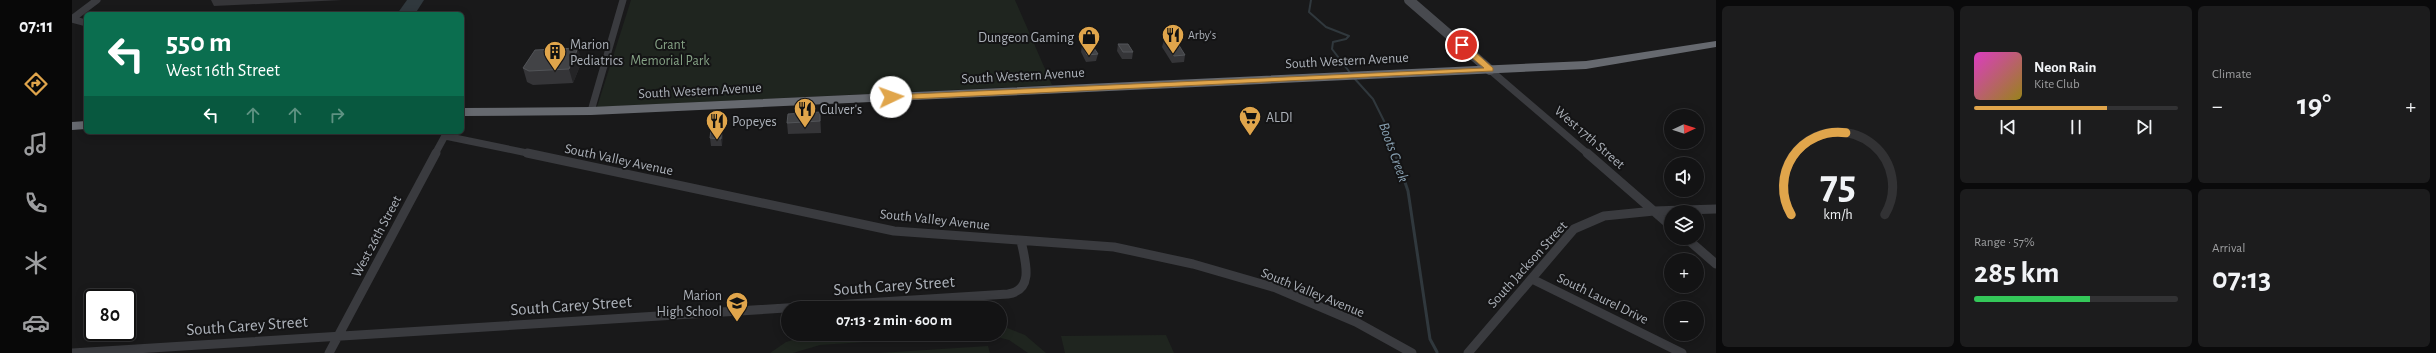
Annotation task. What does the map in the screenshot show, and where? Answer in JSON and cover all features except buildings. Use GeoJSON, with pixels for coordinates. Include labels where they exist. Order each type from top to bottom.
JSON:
{"type":"FeatureCollection","features":[{"type":"Feature","properties":{"kind":"highway","name":"South Western Avenue"},"geometry":{"type":"LineString","coordinates":[[464,112],[591,111],[1586,65],[1716,44]]}},
{"type":"Feature","properties":{"kind":"highway"},"geometry":{"type":"LineString","coordinates":[[72,126],[84,125]]}},
{"type":"Feature","properties":{"kind":"street"},"geometry":{"type":"LineString","coordinates":[[72,19],[97,0]]}},
{"type":"Feature","properties":{"kind":"street"},"geometry":{"type":"LineString","coordinates":[[591,111],[623,0]]}},
{"type":"Feature","properties":{"kind":"street"},"geometry":{"type":"LineString","coordinates":[[1409,0],[1490,70]]}},
{"type":"Feature","properties":{"kind":"street"},"geometry":{"type":"LineString","coordinates":[[72,19],[84,22]]}},
{"type":"Feature","properties":{"kind":"street","name":"West 17th Street"},"geometry":{"type":"LineString","coordinates":[[1490,70],[1664,220]]}},
{"type":"Feature","properties":{"kind":"street","name":"South Valley Avenue"},"geometry":{"type":"LineString","coordinates":[[446,134],[894,230],[1114,247],[1205,267],[1276,288],[1356,322],[1412,353]]}},
{"type":"Feature","properties":{"kind":"street","name":"West 26th Street"},"geometry":{"type":"LineString","coordinates":[[329,353],[446,134]]}},
{"type":"Feature","properties":{"kind":"street","name":"South Jackson Street"},"geometry":{"type":"LineString","coordinates":[[1468,353],[1574,229],[1604,216],[1654,211],[1716,209]]}},
{"type":"Feature","properties":{"kind":"street","name":"South Carey Street"},"geometry":{"type":"LineString","coordinates":[[72,353],[184,349],[338,336],[1016,292],[1025,283],[1027,270],[1021,241]]}},
{"type":"Feature","properties":{"kind":"street"},"geometry":{"type":"LineString","coordinates":[[1694,245],[1716,264]]}},
{"type":"Feature","properties":{"kind":"street","name":"South Laurel Drive"},"geometry":{"type":"LineString","coordinates":[[1532,279],[1682,353]]}},
{"type":"Feature","properties":{"kind":"green space","name":"Grant Memorial Park"},"geometry":{"type":"Polygon","coordinates":[[[631,0],[1015,0],[1052,85],[597,107],[631,0]]]}},
{"type":"Feature","properties":{"kind":"green space"},"geometry":{"type":"Polygon","coordinates":[[[1007,328],[1025,335],[1046,353],[1028,353],[1007,340],[1007,328]]]}},
{"type":"Feature","properties":{"kind":"green space"},"geometry":{"type":"Polygon","coordinates":[[[1166,335],[1174,353],[1065,353],[1061,336],[1166,335]]]}},
{"type":"Feature","properties":{"kind":"green space"},"geometry":{"type":"Polygon","coordinates":[[[880,341],[820,345],[793,353],[770,353],[786,342],[880,341]]]}},
{"type":"Feature","properties":{"kind":"green space"},"geometry":{"type":"Polygon","coordinates":[[[988,346],[990,353],[879,353],[988,346]]]}},
{"type":"Feature","properties":{"kind":"shaded area"},"geometry":{"type":"Polygon","coordinates":[[[407,0],[424,0],[416,12],[398,12],[407,0]]]}},
{"type":"Feature","properties":{"kind":"waterway","name":"Boots Creek"},"geometry":{"type":"LineString","coordinates":[[1311,0],[1309,12],[1326,27],[1349,36],[1346,39],[1333,42],[1332,49],[1351,74]]}},
{"type":"Feature","properties":{"kind":"waterway","name":"Boots Creek"},"geometry":{"type":"LineString","coordinates":[[1354,78],[1373,99],[1384,121],[1395,154]]}},
{"type":"Feature","properties":{"kind":"waterway","name":"Boots Creek"},"geometry":{"type":"LineString","coordinates":[[1395,153],[1408,191],[1430,339],[1437,352]]}},
{"type":"Feature","properties":{"kind":"place","name":"Arby's"},"geometry":{"type":"Point","coordinates":[1173,54]}},
{"type":"Feature","properties":{"kind":"place","name":"Dungeon Gaming"},"geometry":{"type":"Point","coordinates":[1089,56]}},
{"type":"Feature","properties":{"kind":"place","name":"Marion Pediatrics"},"geometry":{"type":"Point","coordinates":[555,72]}},
{"type":"Feature","properties":{"kind":"place","name":"Culver's"},"geometry":{"type":"Point","coordinates":[805,128]}},
{"type":"Feature","properties":{"kind":"place","name":"ALDI"},"geometry":{"type":"Point","coordinates":[1250,136]}},
{"type":"Feature","properties":{"kind":"place","name":"Popeyes"},"geometry":{"type":"Point","coordinates":[717,140]}},
{"type":"Feature","properties":{"kind":"place","name":"Marion High School"},"geometry":{"type":"Point","coordinates":[737,322]}},
{"type":"Feature","properties":{"kind":"route"},"geometry":{"type":"LineString","coordinates":[[891,97],[1490,70],[1462,45]]}}]}
